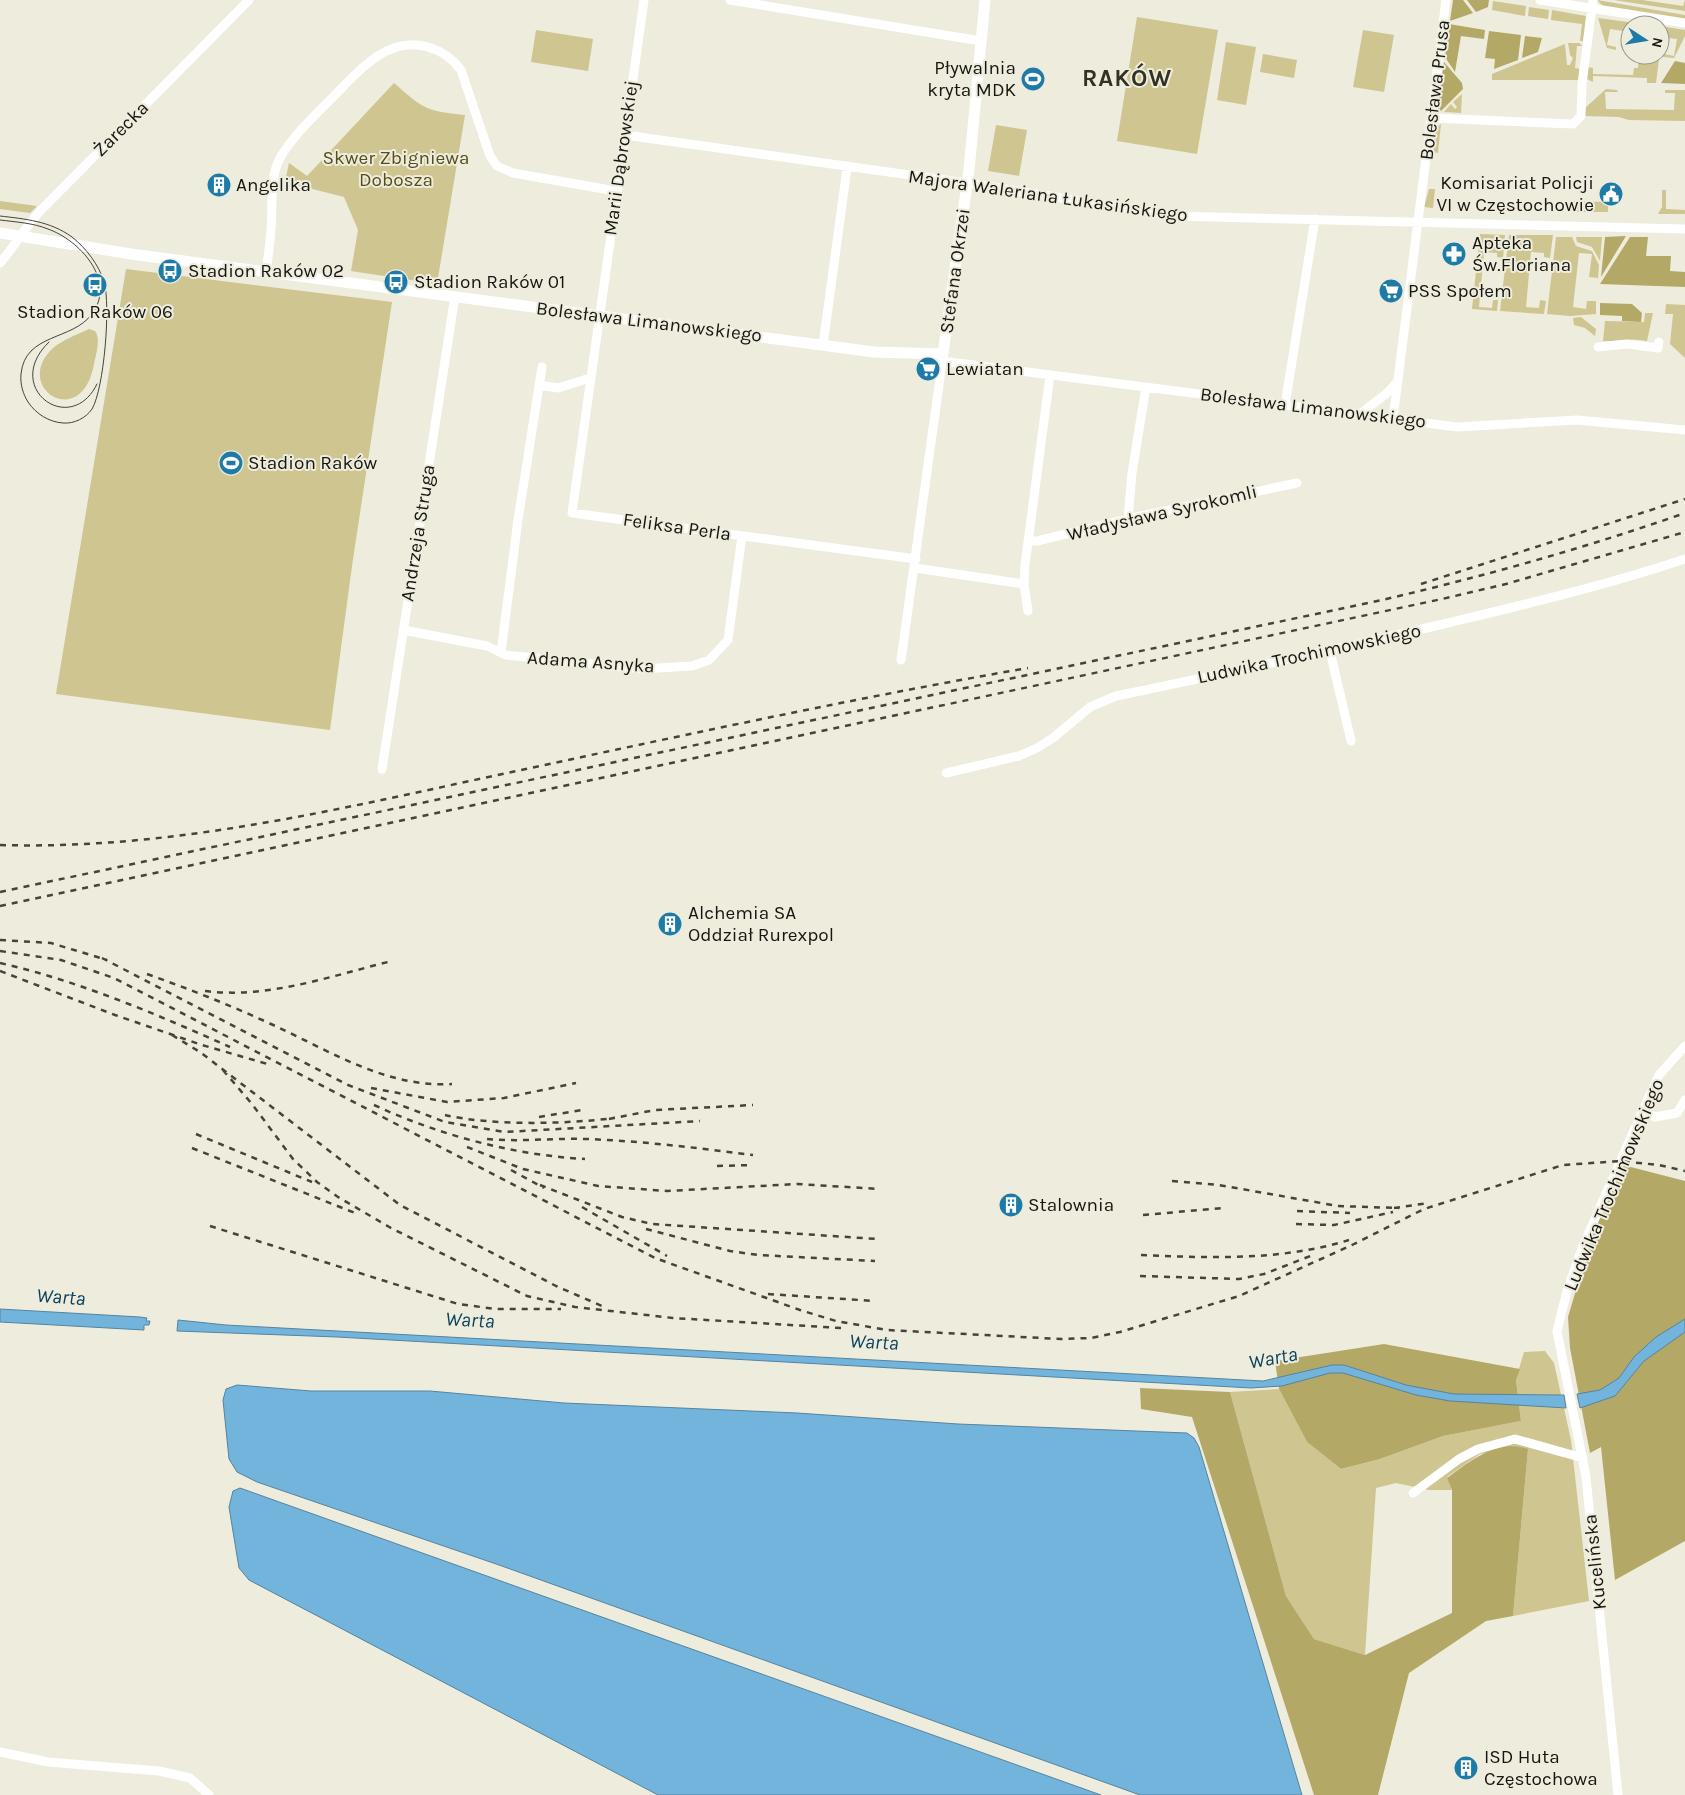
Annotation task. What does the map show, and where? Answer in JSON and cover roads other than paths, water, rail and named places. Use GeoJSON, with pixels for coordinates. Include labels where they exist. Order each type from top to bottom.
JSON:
{"type":"FeatureCollection","features":[{"type":"Feature","properties":{"kind":"street","name":"Żarecka"},"geometry":{"type":"LineString","coordinates":[[0,263],[20,237],[25,227],[41,210],[249,0]]}},
{"type":"Feature","properties":{"kind":"street","name":"Marii Dąbrowskiej"},"geometry":{"type":"LineString","coordinates":[[598,316],[644,0]]}},
{"type":"Feature","properties":{"kind":"street"},"geometry":{"type":"LineString","coordinates":[[730,0],[981,41]]}},
{"type":"Feature","properties":{"kind":"street","name":"Stefana Okrzei"},"geometry":{"type":"LineString","coordinates":[[901,660],[967,184],[985,0]]}},
{"type":"Feature","properties":{"kind":"street","name":"Bolesława Prusa"},"geometry":{"type":"LineString","coordinates":[[1393,418],[1446,0]]}},
{"type":"Feature","properties":{"kind":"street"},"geometry":{"type":"LineString","coordinates":[[1540,0],[1593,4],[1685,23]]}},
{"type":"Feature","properties":{"kind":"street"},"geometry":{"type":"LineString","coordinates":[[1431,118],[1573,124],[1581,116],[1582,84],[1593,4]]}},
{"type":"Feature","properties":{"kind":"street"},"geometry":{"type":"LineString","coordinates":[[266,272],[274,178],[279,159],[300,132],[356,74],[376,57],[391,48],[403,44],[417,44],[437,49],[454,60],[461,70],[490,156],[496,166],[513,173],[616,191]]}},
{"type":"Feature","properties":{"kind":"street","name":"Majora Waleriana Łukasińskiego"},"geometry":{"type":"LineString","coordinates":[[624,135],[1174,216],[1685,229]]}},
{"type":"Feature","properties":{"kind":"street"},"geometry":{"type":"LineString","coordinates":[[823,344],[847,168]]}},
{"type":"Feature","properties":{"kind":"street"},"geometry":{"type":"LineString","coordinates":[[1285,404],[1315,219]]}},
{"type":"Feature","properties":{"kind":"street","name":"Bolesława Limanowskiego"},"geometry":{"type":"LineString","coordinates":[[0,233],[266,272],[892,353],[942,357],[1146,387],[1471,428],[1577,420],[1685,430]]}},
{"type":"Feature","properties":{"kind":"street","name":"Andrzeja Struga"},"geometry":{"type":"LineString","coordinates":[[382,769],[455,296]]}},
{"type":"Feature","properties":{"kind":"street","name":"Feliksa Perla"},"geometry":{"type":"LineString","coordinates":[[598,316],[572,512],[915,563],[1024,584]]}},
{"type":"Feature","properties":{"kind":"street"},"geometry":{"type":"LineString","coordinates":[[1598,347],[1627,344],[1658,348],[1659,342]]}},
{"type":"Feature","properties":{"kind":"street"},"geometry":{"type":"LineString","coordinates":[[501,652],[518,520],[542,366]]}},
{"type":"Feature","properties":{"kind":"street"},"geometry":{"type":"LineString","coordinates":[[1028,610],[1024,584],[1028,540],[1050,374]]}},
{"type":"Feature","properties":{"kind":"street"},"geometry":{"type":"LineString","coordinates":[[540,385],[558,388],[590,378]]}},
{"type":"Feature","properties":{"kind":"street"},"geometry":{"type":"LineString","coordinates":[[1360,414],[1386,394],[1398,380]]}},
{"type":"Feature","properties":{"kind":"street"},"geometry":{"type":"LineString","coordinates":[[1128,519],[1132,473],[1146,387]]}},
{"type":"Feature","properties":{"kind":"street","name":"Władysława Syrokomli"},"geometry":{"type":"LineString","coordinates":[[1028,540],[1037,541],[1128,519],[1297,483]]}},
{"type":"Feature","properties":{"kind":"street","name":"Adama Asnyka"},"geometry":{"type":"LineString","coordinates":[[403,630],[487,646],[506,655],[641,669],[692,666],[709,660],[728,640],[742,536]]}},
{"type":"Feature","properties":{"kind":"street","name":"Ludwika Trochimowskiego"},"geometry":{"type":"LineString","coordinates":[[946,773],[1019,756],[1037,748],[1053,738],[1090,708],[1116,696],[1330,651],[1509,608],[1641,574],[1685,559]]}},
{"type":"Feature","properties":{"kind":"street"},"geometry":{"type":"LineString","coordinates":[[1330,651],[1351,741]]}},
{"type":"Feature","properties":{"kind":"street","name":"Ludwika Trochimowskiego"},"geometry":{"type":"LineString","coordinates":[[1557,1331],[1567,1291],[1582,1248],[1642,1112],[1659,1075],[1685,1046]]}},
{"type":"Feature","properties":{"kind":"street"},"geometry":{"type":"LineString","coordinates":[[1642,1112],[1655,1116],[1677,1113],[1685,1100]]}},
{"type":"Feature","properties":{"kind":"street","name":"Kucelińska"},"geometry":{"type":"LineString","coordinates":[[1557,1331],[1583,1458],[1618,1795]]}},
{"type":"Feature","properties":{"kind":"street"},"geometry":{"type":"LineString","coordinates":[[1413,1493],[1459,1459],[1478,1449],[1515,1439],[1583,1458]]}},
{"type":"Feature","properties":{"kind":"street"},"geometry":{"type":"LineString","coordinates":[[0,1752],[48,1762],[159,1771],[190,1778],[209,1795]]}},
{"type":"Feature","properties":{"kind":"water"},"geometry":{"type":"Polygon","coordinates":[[[0,1309],[140,1317],[147,1318],[146,1321],[150,1321],[149,1325],[144,1325],[144,1330],[0,1322],[0,1309]]]}},
{"type":"Feature","properties":{"kind":"water"},"geometry":{"type":"Polygon","coordinates":[[[1685,1319],[1685,1332],[1644,1361],[1615,1396],[1580,1408],[1577,1394],[1600,1390],[1619,1378],[1634,1357],[1656,1337],[1685,1319]]]}},
{"type":"Feature","properties":{"kind":"water"},"geometry":{"type":"Polygon","coordinates":[[[178,1320],[226,1325],[1263,1381],[1332,1365],[1344,1365],[1406,1385],[1454,1394],[1564,1395],[1566,1408],[1450,1401],[1416,1395],[1343,1373],[1330,1373],[1282,1386],[1251,1388],[337,1337],[177,1331],[178,1320]]]}},
{"type":"Feature","properties":{"kind":"water"},"geometry":{"type":"Polygon","coordinates":[[[237,1385],[311,1391],[430,1391],[564,1403],[797,1413],[958,1424],[1187,1433],[1194,1438],[1199,1447],[1302,1795],[1140,1795],[499,1565],[257,1482],[237,1472],[229,1459],[223,1400],[226,1389],[237,1385]]]}},
{"type":"Feature","properties":{"kind":"water"},"geometry":{"type":"Polygon","coordinates":[[[240,1488],[1101,1795],[658,1795],[249,1580],[239,1568],[229,1507],[233,1491],[240,1488]]]}},
{"type":"Feature","properties":{"kind":"tram line"},"geometry":{"type":"LineString","coordinates":[[0,216],[46,224],[64,232],[77,241],[87,252],[102,276],[107,309],[103,366],[100,384],[92,409],[79,420],[63,423],[43,417],[28,402],[23,392],[21,374],[24,361],[31,351],[40,344],[83,323],[92,314],[99,301],[100,288],[97,275],[91,263],[82,252],[60,234],[36,225],[0,220]]}},
{"type":"Feature","properties":{"kind":"tram line"},"geometry":{"type":"LineString","coordinates":[[49,342],[36,359],[33,376],[36,390],[45,400],[58,407],[72,407],[86,400],[97,384]]}},
{"type":"Feature","properties":{"kind":"railway"},"geometry":{"type":"LineString","coordinates":[[1421,584],[1685,499]]}},
{"type":"Feature","properties":{"kind":"railway"},"geometry":{"type":"LineString","coordinates":[[0,892],[1382,600],[1535,561],[1685,513]]}},
{"type":"Feature","properties":{"kind":"railway"},"geometry":{"type":"LineString","coordinates":[[0,906],[1442,599],[1506,584],[1685,532]]}},
{"type":"Feature","properties":{"kind":"railway"},"geometry":{"type":"LineString","coordinates":[[0,845],[63,845],[125,841],[187,835],[248,826],[310,815],[693,733],[1028,668]]}},
{"type":"Feature","properties":{"kind":"railway"},"geometry":{"type":"LineString","coordinates":[[0,940],[51,943],[107,960]]}},
{"type":"Feature","properties":{"kind":"railway"},"geometry":{"type":"LineString","coordinates":[[0,951],[61,960],[114,978],[655,1258],[800,1310],[836,1321],[887,1330],[1061,1339],[1091,1338],[1120,1332],[1239,1296],[1352,1245],[1424,1209],[1563,1165],[1620,1161],[1659,1165],[1685,1171]]}},
{"type":"Feature","properties":{"kind":"railway"},"geometry":{"type":"LineString","coordinates":[[102,958],[348,1085],[445,1122],[505,1132],[700,1121]]}},
{"type":"Feature","properties":{"kind":"railway"},"geometry":{"type":"LineString","coordinates":[[205,991],[229,993],[276,989],[299,985],[392,961]]}},
{"type":"Feature","properties":{"kind":"railway"},"geometry":{"type":"LineString","coordinates":[[0,963],[30,970],[88,989],[146,1011],[230,1047]]}},
{"type":"Feature","properties":{"kind":"railway"},"geometry":{"type":"LineString","coordinates":[[0,971],[115,1015],[202,1045],[271,1065]]}},
{"type":"Feature","properties":{"kind":"railway"},"geometry":{"type":"LineString","coordinates":[[147,974],[240,1010],[381,1074],[428,1084],[452,1084]]}},
{"type":"Feature","properties":{"kind":"railway"},"geometry":{"type":"LineString","coordinates":[[172,1035],[200,1052],[400,1205],[556,1286],[602,1306]]}},
{"type":"Feature","properties":{"kind":"railway"},"geometry":{"type":"LineString","coordinates":[[223,1070],[252,1104],[293,1159],[317,1182],[338,1197],[391,1228],[527,1296],[575,1307],[673,1318],[841,1328]]}},
{"type":"Feature","properties":{"kind":"railway"},"geometry":{"type":"LineString","coordinates":[[371,1088],[447,1102],[504,1098],[576,1083]]}},
{"type":"Feature","properties":{"kind":"railway"},"geometry":{"type":"LineString","coordinates":[[374,1105],[424,1126],[477,1142],[531,1153],[585,1159]]}},
{"type":"Feature","properties":{"kind":"railway"},"geometry":{"type":"LineString","coordinates":[[609,1119],[655,1110],[753,1105]]}},
{"type":"Feature","properties":{"kind":"railway"},"geometry":{"type":"LineString","coordinates":[[539,1117],[582,1110]]}},
{"type":"Feature","properties":{"kind":"railway"},"geometry":{"type":"LineString","coordinates":[[445,1115],[485,1121],[530,1123],[575,1122],[615,1118]]}},
{"type":"Feature","properties":{"kind":"railway"},"geometry":{"type":"LineString","coordinates":[[196,1134],[312,1182]]}},
{"type":"Feature","properties":{"kind":"railway"},"geometry":{"type":"LineString","coordinates":[[487,1139],[607,1140],[753,1155]]}},
{"type":"Feature","properties":{"kind":"railway"},"geometry":{"type":"LineString","coordinates":[[467,1147],[523,1169],[598,1186],[667,1191],[797,1184],[880,1189]]}},
{"type":"Feature","properties":{"kind":"railway"},"geometry":{"type":"LineString","coordinates":[[192,1148],[355,1213]]}},
{"type":"Feature","properties":{"kind":"railway"},"geometry":{"type":"LineString","coordinates":[[717,1166],[753,1165]]}},
{"type":"Feature","properties":{"kind":"railway"},"geometry":{"type":"LineString","coordinates":[[511,1170],[544,1188]]}},
{"type":"Feature","properties":{"kind":"railway"},"geometry":{"type":"LineString","coordinates":[[1172,1181],[1219,1185],[1338,1206],[1399,1208]]}},
{"type":"Feature","properties":{"kind":"railway"},"geometry":{"type":"LineString","coordinates":[[540,1185],[622,1217],[652,1224],[877,1239]]}},
{"type":"Feature","properties":{"kind":"railway"},"geometry":{"type":"LineString","coordinates":[[1394,1208],[1429,1203]]}},
{"type":"Feature","properties":{"kind":"railway"},"geometry":{"type":"LineString","coordinates":[[582,1207],[667,1256]]}},
{"type":"Feature","properties":{"kind":"railway"},"geometry":{"type":"LineString","coordinates":[[1143,1215],[1223,1208]]}},
{"type":"Feature","properties":{"kind":"railway"},"geometry":{"type":"LineString","coordinates":[[1297,1211],[1350,1213]]}},
{"type":"Feature","properties":{"kind":"railway"},"geometry":{"type":"LineString","coordinates":[[1296,1224],[1334,1225],[1393,1212]]}},
{"type":"Feature","properties":{"kind":"railway"},"geometry":{"type":"LineString","coordinates":[[210,1226],[458,1304],[496,1309],[561,1309]]}},
{"type":"Feature","properties":{"kind":"railway"},"geometry":{"type":"LineString","coordinates":[[646,1229],[730,1251],[758,1255],[875,1261]]}},
{"type":"Feature","properties":{"kind":"railway"},"geometry":{"type":"LineString","coordinates":[[1141,1255],[1193,1257],[1272,1255],[1298,1252],[1349,1240]]}},
{"type":"Feature","properties":{"kind":"railway"},"geometry":{"type":"LineString","coordinates":[[1140,1276],[1239,1279],[1264,1274],[1313,1255]]}},
{"type":"Feature","properties":{"kind":"railway"},"geometry":{"type":"LineString","coordinates":[[768,1294],[875,1301]]}},
{"type":"Feature","properties":{"kind":"place","name":"Pływalnia kryta MDK"},"geometry":{"type":"Point","coordinates":[1033,79]}},
{"type":"Feature","properties":{"kind":"place","name":"Angelika"},"geometry":{"type":"Point","coordinates":[219,185]}},
{"type":"Feature","properties":{"kind":"place","name":"Komisariat Policji VI w Częstochowie"},"geometry":{"type":"Point","coordinates":[1611,194]}},
{"type":"Feature","properties":{"kind":"place","name":"Apteka Św.Floriana"},"geometry":{"type":"Point","coordinates":[1454,254]}},
{"type":"Feature","properties":{"kind":"place","name":"Stadion Raków 02"},"geometry":{"type":"Point","coordinates":[170,271]}},
{"type":"Feature","properties":{"kind":"place","name":"Stadion Raków 01"},"geometry":{"type":"Point","coordinates":[396,282]}},
{"type":"Feature","properties":{"kind":"place","name":"Stadion Raków 06"},"geometry":{"type":"Point","coordinates":[95,285]}},
{"type":"Feature","properties":{"kind":"place","name":"PSS Społem"},"geometry":{"type":"Point","coordinates":[1391,291]}},
{"type":"Feature","properties":{"kind":"place","name":"Lewiatan"},"geometry":{"type":"Point","coordinates":[928,369]}},
{"type":"Feature","properties":{"kind":"place","name":"Stadion Raków"},"geometry":{"type":"Point","coordinates":[231,463]}},
{"type":"Feature","properties":{"kind":"place","name":"Alchemia SA Oddział Rurexpol"},"geometry":{"type":"Point","coordinates":[670,924]}},
{"type":"Feature","properties":{"kind":"place","name":"Stalownia"},"geometry":{"type":"Point","coordinates":[1011,1205]}},
{"type":"Feature","properties":{"kind":"place","name":"ISD Huta Częstochowa"},"geometry":{"type":"Point","coordinates":[1466,1768]}},
{"type":"Feature","properties":{"kind":"district","name":"RAKÓW"},"geometry":{"type":"Point","coordinates":[1127,78]}},
{"type":"Feature","properties":{"kind":"park label","name":"Skwer Zbigniewa Dobosza"},"geometry":{"type":"Point","coordinates":[396,169]}},
{"type":"Feature","properties":{"kind":"water label","name":"Warta"},"geometry":{"type":"Point","coordinates":[61,1297]}},
{"type":"Feature","properties":{"kind":"water label","name":"Warta"},"geometry":{"type":"Point","coordinates":[470,1320]}},
{"type":"Feature","properties":{"kind":"water label","name":"Warta"},"geometry":{"type":"Point","coordinates":[874,1342]}},
{"type":"Feature","properties":{"kind":"water label","name":"Warta"},"geometry":{"type":"Point","coordinates":[1273,1358]}}]}
